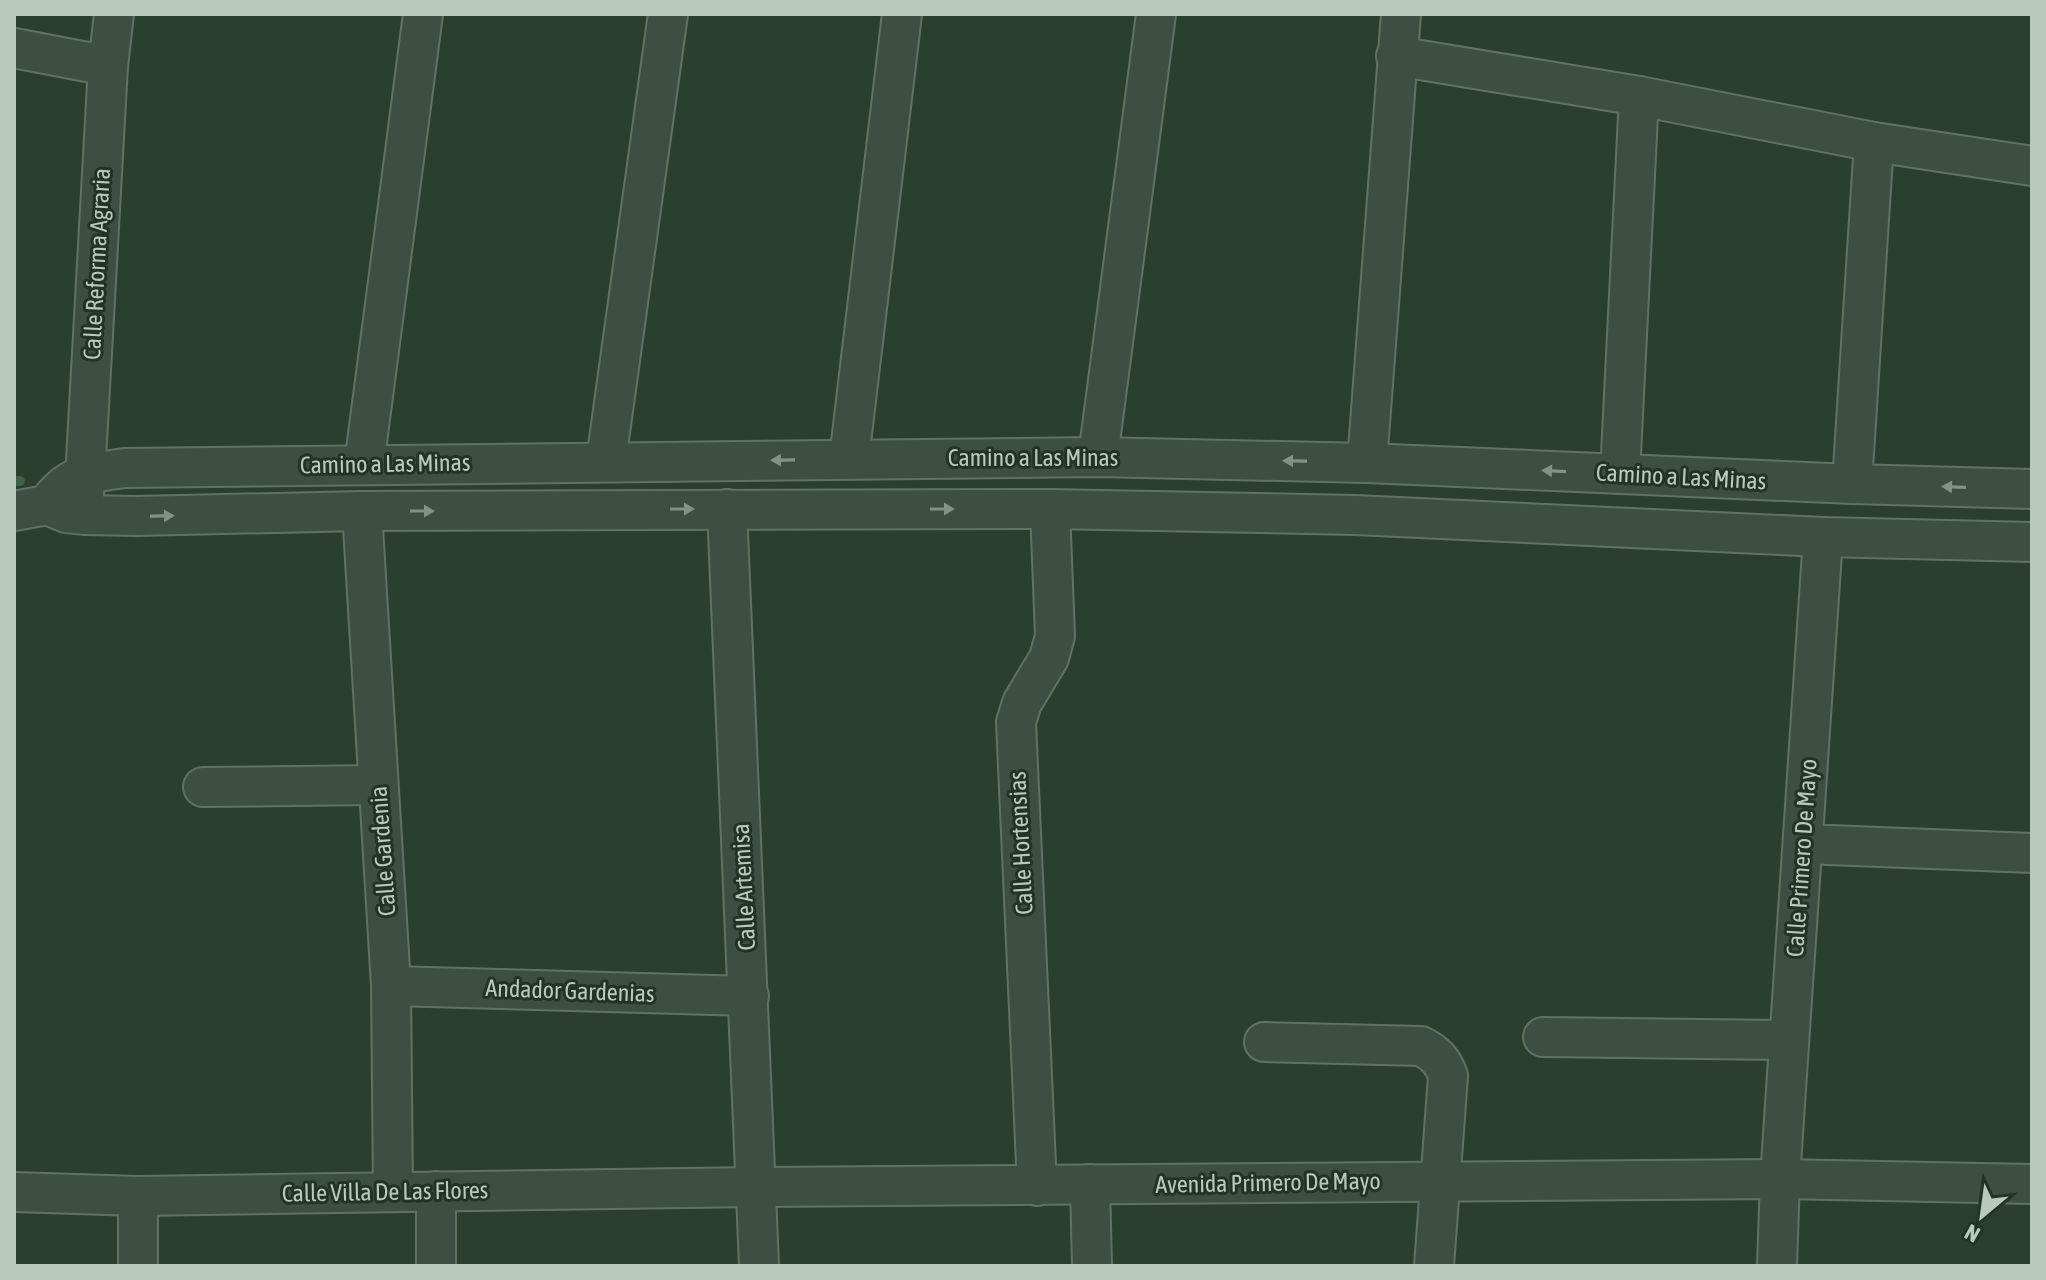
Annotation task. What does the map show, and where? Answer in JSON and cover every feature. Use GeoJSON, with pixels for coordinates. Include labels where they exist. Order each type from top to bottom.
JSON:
{"type":"FeatureCollection","features":[{"type":"Feature","properties":{"kind":"street","name":"Calle Reforma Agraria"},"geometry":{"type":"LineString","coordinates":[[84,515],[108,66],[114,14]]}},
{"type":"Feature","properties":{"kind":"street"},"geometry":{"type":"LineString","coordinates":[[364,465],[423,14]]}},
{"type":"Feature","properties":{"kind":"street"},"geometry":{"type":"LineString","coordinates":[[606,461],[668,14]]}},
{"type":"Feature","properties":{"kind":"street"},"geometry":{"type":"LineString","coordinates":[[849,459],[902,14]]}},
{"type":"Feature","properties":{"kind":"street"},"geometry":{"type":"LineString","coordinates":[[1098,457],[1156,14]]}},
{"type":"Feature","properties":{"kind":"street"},"geometry":{"type":"LineString","coordinates":[[1367,463],[1401,14]]}},
{"type":"Feature","properties":{"kind":"street"},"geometry":{"type":"LineString","coordinates":[[14,48],[108,66]]}},
{"type":"Feature","properties":{"kind":"street"},"geometry":{"type":"LineString","coordinates":[[1396,56],[1639,96],[1874,142],[2032,166]]}},
{"type":"Feature","properties":{"kind":"street"},"geometry":{"type":"LineString","coordinates":[[1620,474],[1639,96]]}},
{"type":"Feature","properties":{"kind":"street"},"geometry":{"type":"LineString","coordinates":[[1852,484],[1874,142]]}},
{"type":"Feature","properties":{"kind":"street","name":"Camino a Las Minas"},"geometry":{"type":"LineString","coordinates":[[31,508],[68,481],[85,474],[125,468],[606,461],[1098,457],[1367,463],[2032,489]]}},
{"type":"Feature","properties":{"kind":"street","name":"Camino a Las Minas"},"geometry":{"type":"LineString","coordinates":[[31,508],[84,515],[1050,509],[1355,515],[1823,537],[2032,542]]}},
{"type":"Feature","properties":{"kind":"street","name":"Calle Artemisa"},"geometry":{"type":"LineString","coordinates":[[727,509],[759,1266]]}},
{"type":"Feature","properties":{"kind":"street","name":"Calle Hortensias"},"geometry":{"type":"LineString","coordinates":[[1037,1186],[1016,722],[1026,695],[1049,658],[1055,636],[1050,509]]}},
{"type":"Feature","properties":{"kind":"street","name":"Calle Gardenia"},"geometry":{"type":"LineString","coordinates":[[362,511],[391,986],[393,1191]]}},
{"type":"Feature","properties":{"kind":"street","name":"Calle Primero De Mayo"},"geometry":{"type":"LineString","coordinates":[[1777,1266],[1780,1179],[1823,537]]}},
{"type":"Feature","properties":{"kind":"street"},"geometry":{"type":"LineString","coordinates":[[203,787],[378,785]]}},
{"type":"Feature","properties":{"kind":"street"},"geometry":{"type":"LineString","coordinates":[[1803,844],[2032,853]]}},
{"type":"Feature","properties":{"kind":"street","name":"Andador Gardenias"},"geometry":{"type":"LineString","coordinates":[[391,986],[749,996]]}},
{"type":"Feature","properties":{"kind":"street"},"geometry":{"type":"LineString","coordinates":[[1543,1037],[1789,1040]]}},
{"type":"Feature","properties":{"kind":"street"},"geometry":{"type":"LineString","coordinates":[[1264,1042],[1421,1046],[1431,1051],[1444,1065],[1448,1076],[1434,1266]]}},
{"type":"Feature","properties":{"kind":"street","name":"Avenida Primero De Mayo"},"geometry":{"type":"LineString","coordinates":[[756,1187],[1780,1179],[2032,1184]]}},
{"type":"Feature","properties":{"kind":"street"},"geometry":{"type":"LineString","coordinates":[[1090,1184],[1092,1266]]}},
{"type":"Feature","properties":{"kind":"street","name":"Calle Villa De Las Flores"},"geometry":{"type":"LineString","coordinates":[[14,1192],[138,1196],[756,1187]]}},
{"type":"Feature","properties":{"kind":"street"},"geometry":{"type":"LineString","coordinates":[[436,1191],[436,1266]]}},
{"type":"Feature","properties":{"kind":"street"},"geometry":{"type":"LineString","coordinates":[[138,1196],[138,1266]]}},
{"type":"Feature","properties":{"kind":"waterway"},"geometry":{"type":"LineString","coordinates":[[14,481],[20,481]]}}]}
